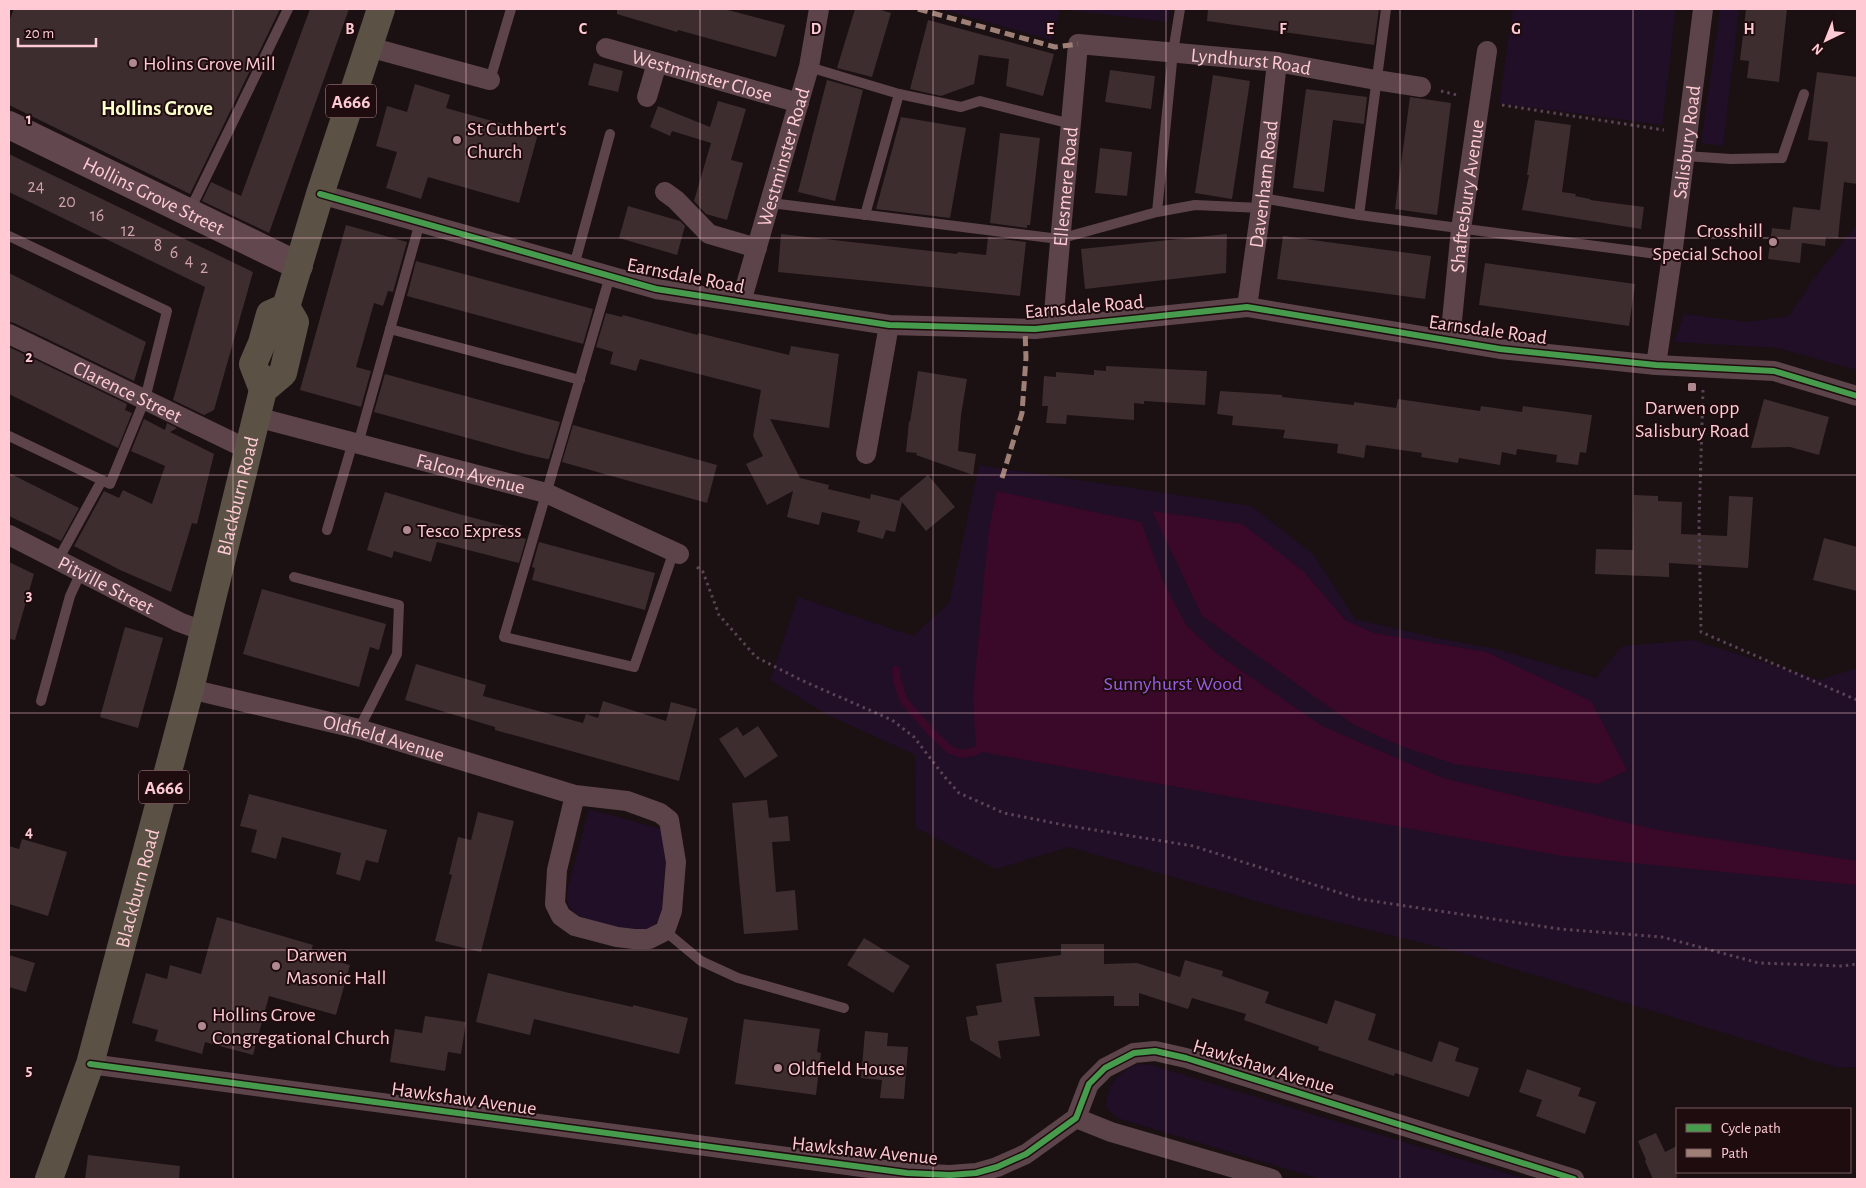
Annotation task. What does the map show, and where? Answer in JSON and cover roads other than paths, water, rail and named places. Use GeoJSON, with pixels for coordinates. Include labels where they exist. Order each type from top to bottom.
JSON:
{"type":"FeatureCollection","features":[{"type":"Feature","properties":{"kind":"highway","name":"Blackburn Road"},"geometry":{"type":"LineString","coordinates":[[49,1179],[90,1064],[190,689],[263,390],[283,373],[296,322],[286,307],[320,194],[381,9]]}},
{"type":"Feature","properties":{"kind":"street","name":"Westminster Road"},"geometry":{"type":"LineString","coordinates":[[741,302],[809,67],[819,9]]}},
{"type":"Feature","properties":{"kind":"street","name":"Salisbury Road"},"geometry":{"type":"LineString","coordinates":[[1656,365],[1704,9]]}},
{"type":"Feature","properties":{"kind":"street","name":"Lyndhurst Road"},"geometry":{"type":"LineString","coordinates":[[1078,44],[1277,62],[1421,87]]}},
{"type":"Feature","properties":{"kind":"street","name":"Ellesmere Road"},"geometry":{"type":"LineString","coordinates":[[1053,327],[1059,239],[1078,44]]}},
{"type":"Feature","properties":{"kind":"street"},"geometry":{"type":"LineString","coordinates":[[369,47],[490,80]]}},
{"type":"Feature","properties":{"kind":"street","name":"Westminster Close"},"geometry":{"type":"LineString","coordinates":[[606,48],[799,103]]}},
{"type":"Feature","properties":{"kind":"street","name":"Shaftesbury Avenue"},"geometry":{"type":"LineString","coordinates":[[1450,341],[1462,229],[1487,50]]}},
{"type":"Feature","properties":{"kind":"street","name":"Davenham Road"},"geometry":{"type":"LineString","coordinates":[[1247,307],[1262,203],[1277,62]]}},
{"type":"Feature","properties":{"kind":"street"},"geometry":{"type":"LineString","coordinates":[[647,97],[657,63]]}},
{"type":"Feature","properties":{"kind":"street","name":"Hollins Grove Street"},"geometry":{"type":"LineString","coordinates":[[9,125],[299,266]]}},
{"type":"Feature","properties":{"kind":"street"},"geometry":{"type":"LineString","coordinates":[[665,192],[676,200],[709,234],[757,248]]}},
{"type":"Feature","properties":{"kind":"street","name":"Earnsdale Road"},"geometry":{"type":"LineString","coordinates":[[320,194],[656,289],[889,325],[1025,329],[1247,307],[1500,349],[1656,365],[1774,370],[1857,396]]}},
{"type":"Feature","properties":{"kind":"street"},"geometry":{"type":"LineString","coordinates":[[866,454],[889,325]]}},
{"type":"Feature","properties":{"kind":"street","name":"Clarence Street"},"geometry":{"type":"LineString","coordinates":[[9,334],[249,450]]}},
{"type":"Feature","properties":{"kind":"street","name":"Falcon Avenue"},"geometry":{"type":"LineString","coordinates":[[256,417],[546,493],[676,552]]}},
{"type":"Feature","properties":{"kind":"street","name":"Pitville Street"},"geometry":{"type":"LineString","coordinates":[[9,535],[178,622],[203,631]]}},
{"type":"Feature","properties":{"kind":"street","name":"Oldfield Avenue"},"geometry":{"type":"LineString","coordinates":[[190,689],[359,729],[575,795],[627,801],[660,813],[669,820],[676,862],[672,910],[665,930]]}},
{"type":"Feature","properties":{"kind":"street"},"geometry":{"type":"LineString","coordinates":[[575,795],[557,870],[554,904],[561,916],[575,926],[617,937],[649,939],[665,930]]}},
{"type":"Feature","properties":{"kind":"street","name":"Hawkshaw Avenue"},"geometry":{"type":"LineString","coordinates":[[90,1064],[907,1176],[976,1173],[997,1167],[1026,1154],[1076,1118],[1089,1084],[1105,1068],[1134,1053],[1154,1052],[1186,1058],[1574,1179]]}},
{"type":"Feature","properties":{"kind":"street"},"geometry":{"type":"LineString","coordinates":[[1076,1118],[1111,1132],[1272,1179]]}},
{"type":"Feature","properties":{"kind":"lane"},"geometry":{"type":"LineString","coordinates":[[189,213],[288,9]]}},
{"type":"Feature","properties":{"kind":"lane"},"geometry":{"type":"LineString","coordinates":[[490,80],[511,9]]}},
{"type":"Feature","properties":{"kind":"lane"},"geometry":{"type":"LineString","coordinates":[[1157,212],[1173,52],[1180,9]]}},
{"type":"Feature","properties":{"kind":"lane"},"geometry":{"type":"LineString","coordinates":[[1359,215],[1386,9]]}},
{"type":"Feature","properties":{"kind":"lane"},"geometry":{"type":"LineString","coordinates":[[809,67],[899,94],[961,107],[980,102],[1071,124]]}},
{"type":"Feature","properties":{"kind":"lane"},"geometry":{"type":"LineString","coordinates":[[864,214],[899,94]]}},
{"type":"Feature","properties":{"kind":"lane"},"geometry":{"type":"LineString","coordinates":[[1685,156],[1731,159],[1782,158],[1804,94]]}},
{"type":"Feature","properties":{"kind":"lane"},"geometry":{"type":"LineString","coordinates":[[574,266],[610,134]]}},
{"type":"Feature","properties":{"kind":"lane"},"geometry":{"type":"LineString","coordinates":[[771,203],[1059,239],[1157,212],[1195,205],[1262,203],[1672,256]]}},
{"type":"Feature","properties":{"kind":"lane"},"geometry":{"type":"LineString","coordinates":[[327,530],[390,329],[420,222]]}},
{"type":"Feature","properties":{"kind":"lane"},"geometry":{"type":"LineString","coordinates":[[9,236],[167,311],[145,399],[110,484],[9,436]]}},
{"type":"Feature","properties":{"kind":"lane"},"geometry":{"type":"LineString","coordinates":[[610,276],[504,637],[634,667],[676,552]]}},
{"type":"Feature","properties":{"kind":"lane"},"geometry":{"type":"LineString","coordinates":[[390,329],[580,380]]}},
{"type":"Feature","properties":{"kind":"lane"},"geometry":{"type":"LineString","coordinates":[[58,560],[102,480]]}},
{"type":"Feature","properties":{"kind":"lane"},"geometry":{"type":"LineString","coordinates":[[41,701],[70,596],[81,572]]}},
{"type":"Feature","properties":{"kind":"lane"},"geometry":{"type":"LineString","coordinates":[[294,577],[399,605],[397,654],[359,729]]}},
{"type":"Feature","properties":{"kind":"lane"},"geometry":{"type":"LineString","coordinates":[[665,930],[701,961],[738,978],[844,1008]]}},
{"type":"Feature","properties":{"kind":"waterway"},"geometry":{"type":"LineString","coordinates":[[896,670],[897,681],[904,701],[931,732],[950,750],[962,754],[976,751]]}},
{"type":"Feature","properties":{"kind":"place","name":"Holins Grove Mill"},"geometry":{"type":"Point","coordinates":[133,63]}},
{"type":"Feature","properties":{"kind":"place","name":"St Cuthbert's Church"},"geometry":{"type":"Point","coordinates":[457,140]}},
{"type":"Feature","properties":{"kind":"place","name":"Crosshill Special School"},"geometry":{"type":"Point","coordinates":[1773,242]}},
{"type":"Feature","properties":{"kind":"place","name":"Darwen opp Salisbury Road"},"geometry":{"type":"Point","coordinates":[1692,387]}},
{"type":"Feature","properties":{"kind":"place","name":"Tesco Express"},"geometry":{"type":"Point","coordinates":[407,530]}},
{"type":"Feature","properties":{"kind":"place","name":"Darwen Masonic Hall"},"geometry":{"type":"Point","coordinates":[276,966]}},
{"type":"Feature","properties":{"kind":"place","name":"Hollins Grove Congregational Church"},"geometry":{"type":"Point","coordinates":[202,1026]}},
{"type":"Feature","properties":{"kind":"place","name":"Oldfield House"},"geometry":{"type":"Point","coordinates":[778,1068]}},
{"type":"Feature","properties":{"kind":"district","name":"Hollins Grove"},"geometry":{"type":"Point","coordinates":[157,108]}},
{"type":"Feature","properties":{"kind":"park label","name":"Sunnyhurst Wood"},"geometry":{"type":"Point","coordinates":[1173,683]}}]}
